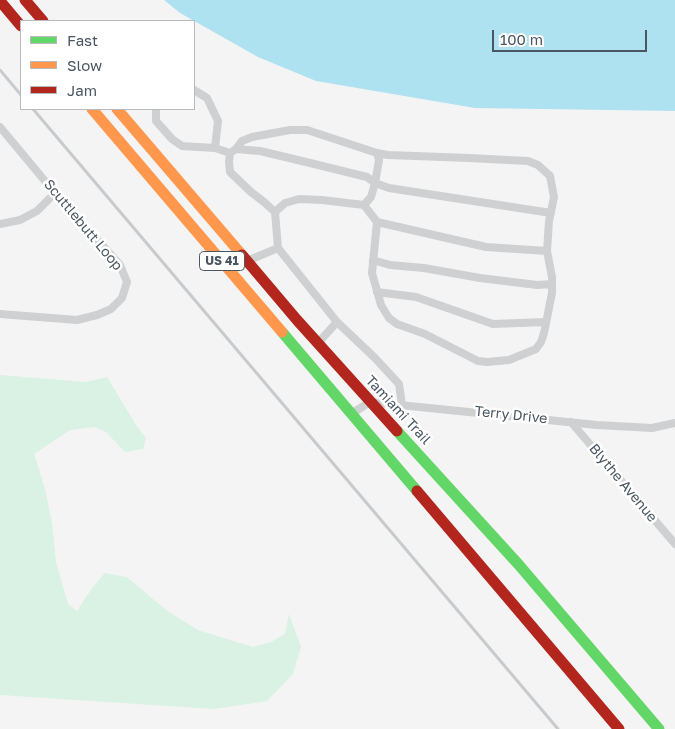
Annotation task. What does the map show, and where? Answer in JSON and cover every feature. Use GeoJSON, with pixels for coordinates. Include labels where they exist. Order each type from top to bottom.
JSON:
{"type":"FeatureCollection","features":[{"type":"Feature","properties":{"kind":"main road"},"geometry":{"type":"LineString","coordinates":[[25,0],[42,20]]}},
{"type":"Feature","properties":{"kind":"main road"},"geometry":{"type":"LineString","coordinates":[[0,1],[20,25]]}},
{"type":"Feature","properties":{"kind":"main road","name":"US 41"},"geometry":{"type":"LineString","coordinates":[[93,110],[618,729]]}},
{"type":"Feature","properties":{"kind":"main road","name":"Tamiami Trail"},"geometry":{"type":"LineString","coordinates":[[118,110],[318,343],[519,565],[659,729]]}},
{"type":"Feature","properties":{"kind":"street"},"geometry":{"type":"LineString","coordinates":[[195,91],[207,98],[218,121],[214,148]]}},
{"type":"Feature","properties":{"kind":"street"},"geometry":{"type":"LineString","coordinates":[[156,110],[156,121],[172,139],[182,146],[233,151],[260,151],[367,177],[375,183],[388,188],[552,213]]}},
{"type":"Feature","properties":{"kind":"street","name":"Scuttlebutt Loop"},"geometry":{"type":"LineString","coordinates":[[0,128],[120,265],[127,282],[122,298],[111,309],[97,315],[77,320],[0,314]]}},
{"type":"Feature","properties":{"kind":"street"},"geometry":{"type":"LineString","coordinates":[[275,212],[230,172],[229,162],[233,151],[242,141],[252,137],[290,130],[307,130],[388,155],[528,162],[538,165],[550,176],[554,197],[549,221],[547,251],[552,292],[546,322],[541,342],[536,349],[509,360],[478,361],[425,334],[397,324],[384,311],[372,273],[377,222],[364,204],[299,200],[284,202],[275,212],[278,248],[337,322],[399,384],[402,404]]}},
{"type":"Feature","properties":{"kind":"street"},"geometry":{"type":"LineString","coordinates":[[364,204],[371,197],[375,183],[379,160],[377,153]]}},
{"type":"Feature","properties":{"kind":"street"},"geometry":{"type":"LineString","coordinates":[[0,224],[20,220],[37,211],[55,193]]}},
{"type":"Feature","properties":{"kind":"street"},"geometry":{"type":"LineString","coordinates":[[377,222],[486,247],[547,251]]}},
{"type":"Feature","properties":{"kind":"street"},"geometry":{"type":"LineString","coordinates":[[247,261],[278,248]]}},
{"type":"Feature","properties":{"kind":"street"},"geometry":{"type":"LineString","coordinates":[[374,260],[390,265],[424,268],[480,278],[537,285],[552,284]]}},
{"type":"Feature","properties":{"kind":"street"},"geometry":{"type":"LineString","coordinates":[[377,292],[416,296],[493,324],[546,322]]}},
{"type":"Feature","properties":{"kind":"street"},"geometry":{"type":"LineString","coordinates":[[318,343],[337,322]]}},
{"type":"Feature","properties":{"kind":"street"},"geometry":{"type":"LineString","coordinates":[[351,414],[370,402]]}},
{"type":"Feature","properties":{"kind":"street","name":"Terry Drive"},"geometry":{"type":"LineString","coordinates":[[370,402],[652,428],[675,423]]}},
{"type":"Feature","properties":{"kind":"street","name":"Blythe Avenue"},"geometry":{"type":"LineString","coordinates":[[571,422],[675,544]]}},
{"type":"Feature","properties":{"kind":"green space"},"geometry":{"type":"Polygon","coordinates":[[[0,375],[86,382],[107,377],[146,438],[143,449],[125,452],[106,432],[95,427],[70,430],[34,454],[45,489],[52,523],[56,562],[68,604],[77,611],[92,588],[105,573],[127,577],[172,614],[198,630],[253,647],[271,642],[285,634],[289,614],[301,647],[293,674],[267,701],[214,709],[0,695],[0,375]]]}},
{"type":"Feature","properties":{"kind":"water"},"geometry":{"type":"Polygon","coordinates":[[[164,0],[675,0],[675,111],[475,108],[316,81],[258,57],[180,13],[164,0]]]}},
{"type":"Feature","properties":{"kind":"railway"},"geometry":{"type":"LineString","coordinates":[[0,70],[20,94]]}},
{"type":"Feature","properties":{"kind":"railway"},"geometry":{"type":"LineString","coordinates":[[34,110],[558,729]]}},
{"type":"Feature","properties":{"kind":"traffic: fast"},"geometry":{"type":"LineString","coordinates":[[282,332],[417,491]]}},
{"type":"Feature","properties":{"kind":"traffic: fast"},"geometry":{"type":"LineString","coordinates":[[397,431],[519,565],[659,729]]}},
{"type":"Feature","properties":{"kind":"traffic: slow"},"geometry":{"type":"LineString","coordinates":[[93,110],[282,332]]}},
{"type":"Feature","properties":{"kind":"traffic: slow"},"geometry":{"type":"LineString","coordinates":[[118,110],[242,255]]}},
{"type":"Feature","properties":{"kind":"traffic: jam"},"geometry":{"type":"LineString","coordinates":[[25,0],[42,20]]}},
{"type":"Feature","properties":{"kind":"traffic: jam"},"geometry":{"type":"LineString","coordinates":[[0,1],[20,25]]}},
{"type":"Feature","properties":{"kind":"traffic: jam"},"geometry":{"type":"LineString","coordinates":[[242,255],[297,320],[397,431]]}},
{"type":"Feature","properties":{"kind":"traffic: jam"},"geometry":{"type":"LineString","coordinates":[[417,491],[619,729]]}}]}
